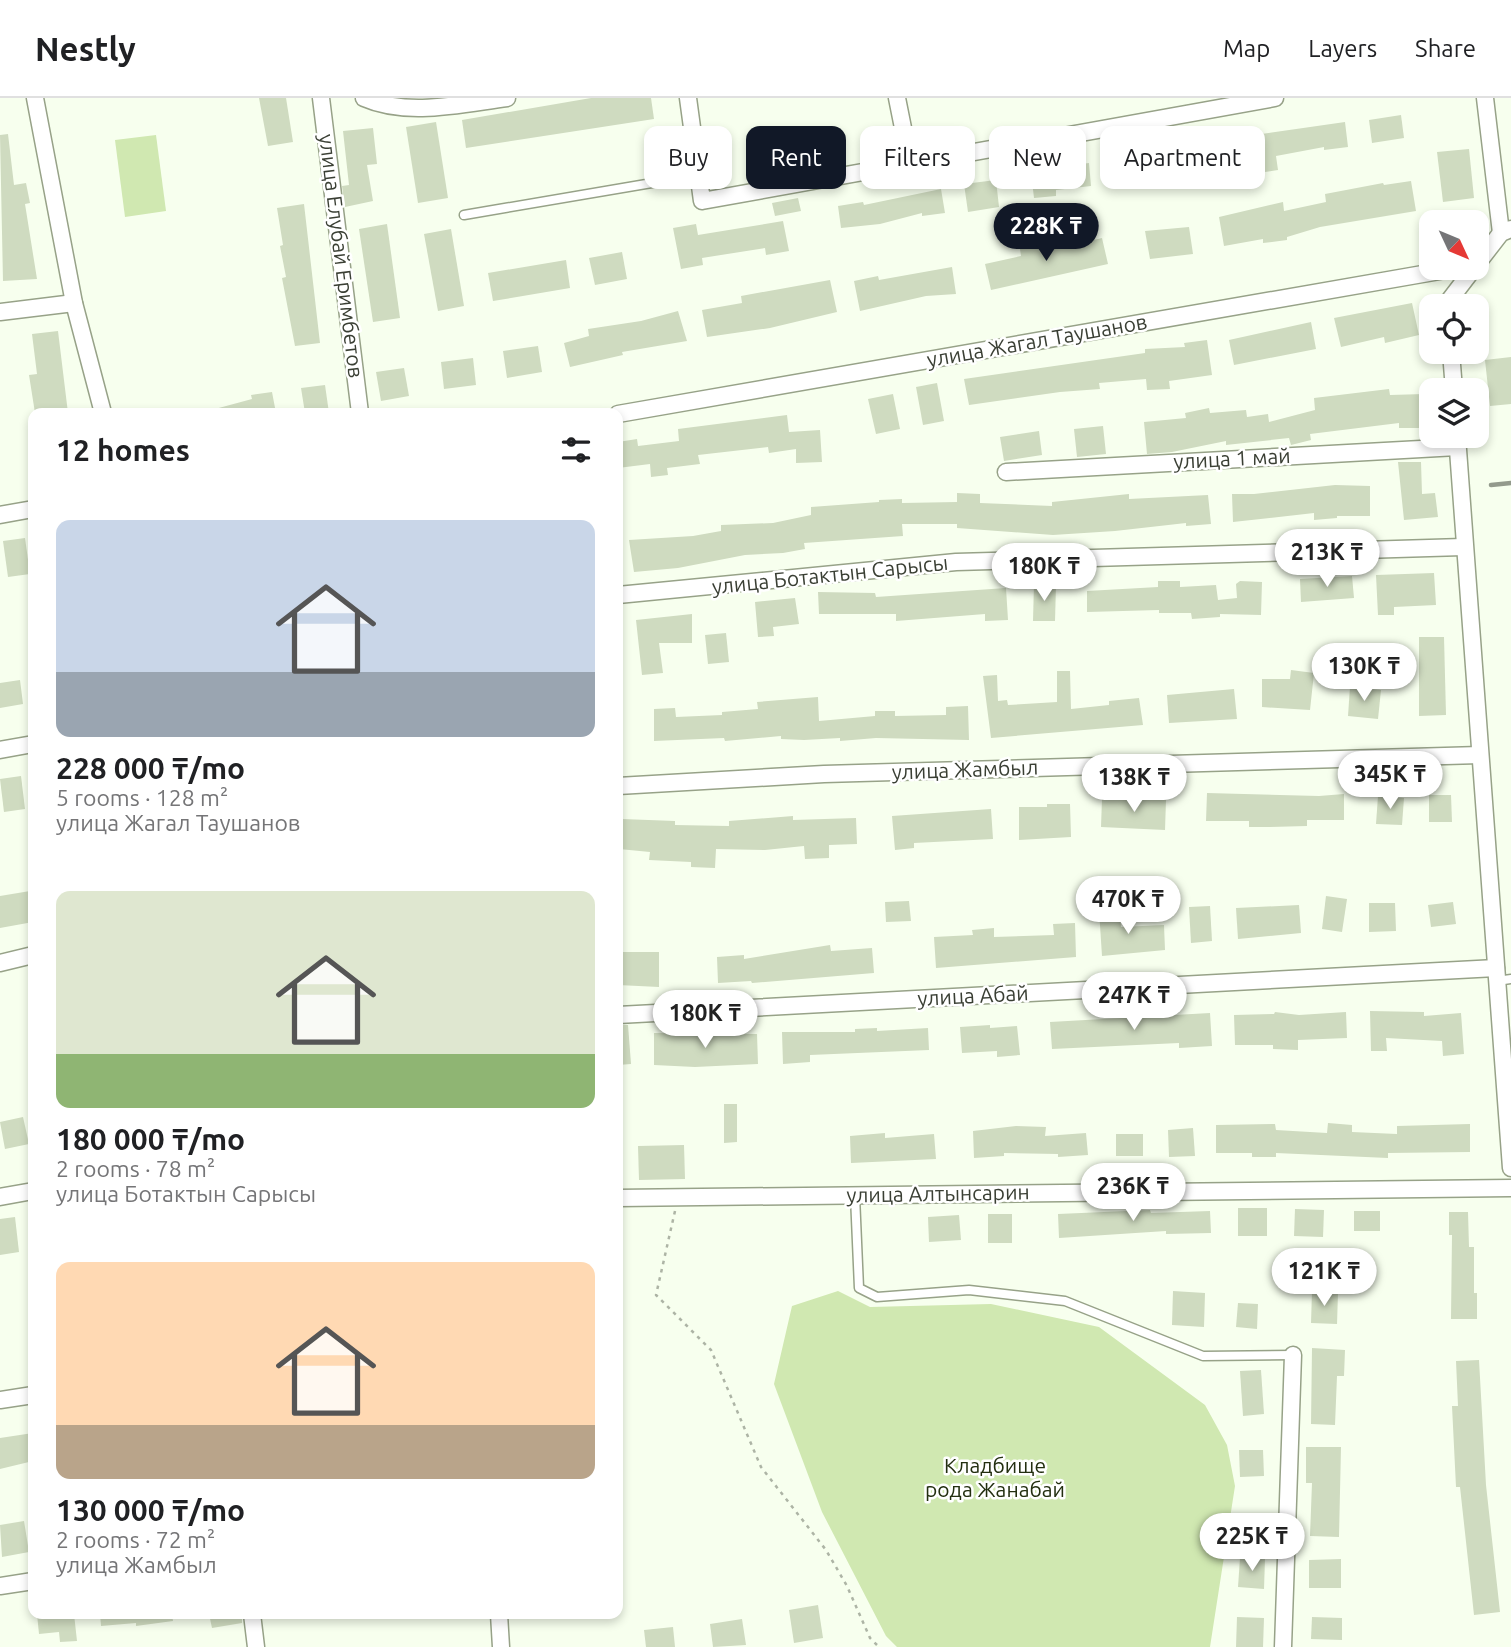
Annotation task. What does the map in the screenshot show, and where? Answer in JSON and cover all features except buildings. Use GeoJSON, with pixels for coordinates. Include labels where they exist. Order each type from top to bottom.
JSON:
{"type":"FeatureCollection","features":[{"type":"Feature","properties":{"kind":"street"},"geometry":{"type":"LineString","coordinates":[[35,98],[74,303],[102,408]]}},
{"type":"Feature","properties":{"kind":"street","name":"улица Елубай Еримбетов"},"geometry":{"type":"LineString","coordinates":[[321,98],[359,408]]}},
{"type":"Feature","properties":{"kind":"street"},"geometry":{"type":"LineString","coordinates":[[363,98],[384,107],[447,106],[507,98]]}},
{"type":"Feature","properties":{"kind":"street"},"geometry":{"type":"LineString","coordinates":[[688,98],[692,126]]}},
{"type":"Feature","properties":{"kind":"street"},"geometry":{"type":"LineString","coordinates":[[897,98],[902,126]]}},
{"type":"Feature","properties":{"kind":"street"},"geometry":{"type":"LineString","coordinates":[[975,151],[1275,98]]}},
{"type":"Feature","properties":{"kind":"street"},"geometry":{"type":"LineString","coordinates":[[1485,98],[1506,231],[1489,251]]}},
{"type":"Feature","properties":{"kind":"street"},"geometry":{"type":"LineString","coordinates":[[701,189],[702,201],[860,172]]}},
{"type":"Feature","properties":{"kind":"street","name":"улица Жагал Таушанов"},"geometry":{"type":"LineString","coordinates":[[623,413],[1419,275]]}},
{"type":"Feature","properties":{"kind":"street"},"geometry":{"type":"LineString","coordinates":[[1454,294],[1465,280]]}},
{"type":"Feature","properties":{"kind":"street"},"geometry":{"type":"LineString","coordinates":[[0,313],[74,303]]}},
{"type":"Feature","properties":{"kind":"street","name":"улица 1 май"},"geometry":{"type":"LineString","coordinates":[[1006,472],[1419,444]]}},
{"type":"Feature","properties":{"kind":"street"},"geometry":{"type":"LineString","coordinates":[[1457,448],[1480,755],[1501,976],[1511,1168]]}},
{"type":"Feature","properties":{"kind":"street"},"geometry":{"type":"LineString","coordinates":[[0,515],[28,510]]}},
{"type":"Feature","properties":{"kind":"street","name":"улица Ботактын Сарысы"},"geometry":{"type":"LineString","coordinates":[[623,595],[956,562],[1463,547]]}},
{"type":"Feature","properties":{"kind":"street"},"geometry":{"type":"LineString","coordinates":[[0,750],[28,745]]}},
{"type":"Feature","properties":{"kind":"street","name":"улица Жамбыл"},"geometry":{"type":"LineString","coordinates":[[623,786],[824,774],[1480,755]]}},
{"type":"Feature","properties":{"kind":"street"},"geometry":{"type":"LineString","coordinates":[[0,963],[28,956]]}},
{"type":"Feature","properties":{"kind":"street","name":"улица Абай"},"geometry":{"type":"LineString","coordinates":[[623,1015],[1501,976]]}},
{"type":"Feature","properties":{"kind":"street","name":"улица Алтынсарин"},"geometry":{"type":"LineString","coordinates":[[623,1198],[1511,1188]]}},
{"type":"Feature","properties":{"kind":"street"},"geometry":{"type":"LineString","coordinates":[[0,1197],[28,1192]]}},
{"type":"Feature","properties":{"kind":"street"},"geometry":{"type":"LineString","coordinates":[[1283,1647],[1293,1355]]}},
{"type":"Feature","properties":{"kind":"street"},"geometry":{"type":"LineString","coordinates":[[0,1400],[28,1396]]}},
{"type":"Feature","properties":{"kind":"street"},"geometry":{"type":"LineString","coordinates":[[0,1586],[28,1582]]}},
{"type":"Feature","properties":{"kind":"street"},"geometry":{"type":"LineString","coordinates":[[253,1619],[256,1647]]}},
{"type":"Feature","properties":{"kind":"street"},"geometry":{"type":"LineString","coordinates":[[499,1619],[501,1647]]}},
{"type":"Feature","properties":{"kind":"lane"},"geometry":{"type":"LineString","coordinates":[[464,215],[644,184]]}},
{"type":"Feature","properties":{"kind":"lane"},"geometry":{"type":"LineString","coordinates":[[855,1195],[859,1288],[877,1297],[969,1290],[1065,1301],[1203,1356],[1293,1355]]}},
{"type":"Feature","properties":{"kind":"path"},"geometry":{"type":"LineString","coordinates":[[678,1197],[656,1295],[711,1350],[761,1467],[826,1550],[847,1586],[870,1638],[879,1647]]}},
{"type":"Feature","properties":{"kind":"green space"},"geometry":{"type":"Polygon","coordinates":[[[156,135],[166,211],[125,217],[115,140],[156,135]]]}},
{"type":"Feature","properties":{"kind":"green space","name":"Кладбище рода Жанабай"},"geometry":{"type":"Polygon","coordinates":[[[838,1291],[870,1307],[991,1304],[1099,1327],[1205,1405],[1227,1445],[1235,1486],[1210,1647],[897,1647],[886,1636],[822,1512],[774,1384],[792,1306],[838,1291]]]}},
{"type":"Feature","properties":{"kind":"railway"},"geometry":{"type":"LineString","coordinates":[[1491,485],[1511,483]]}}]}
